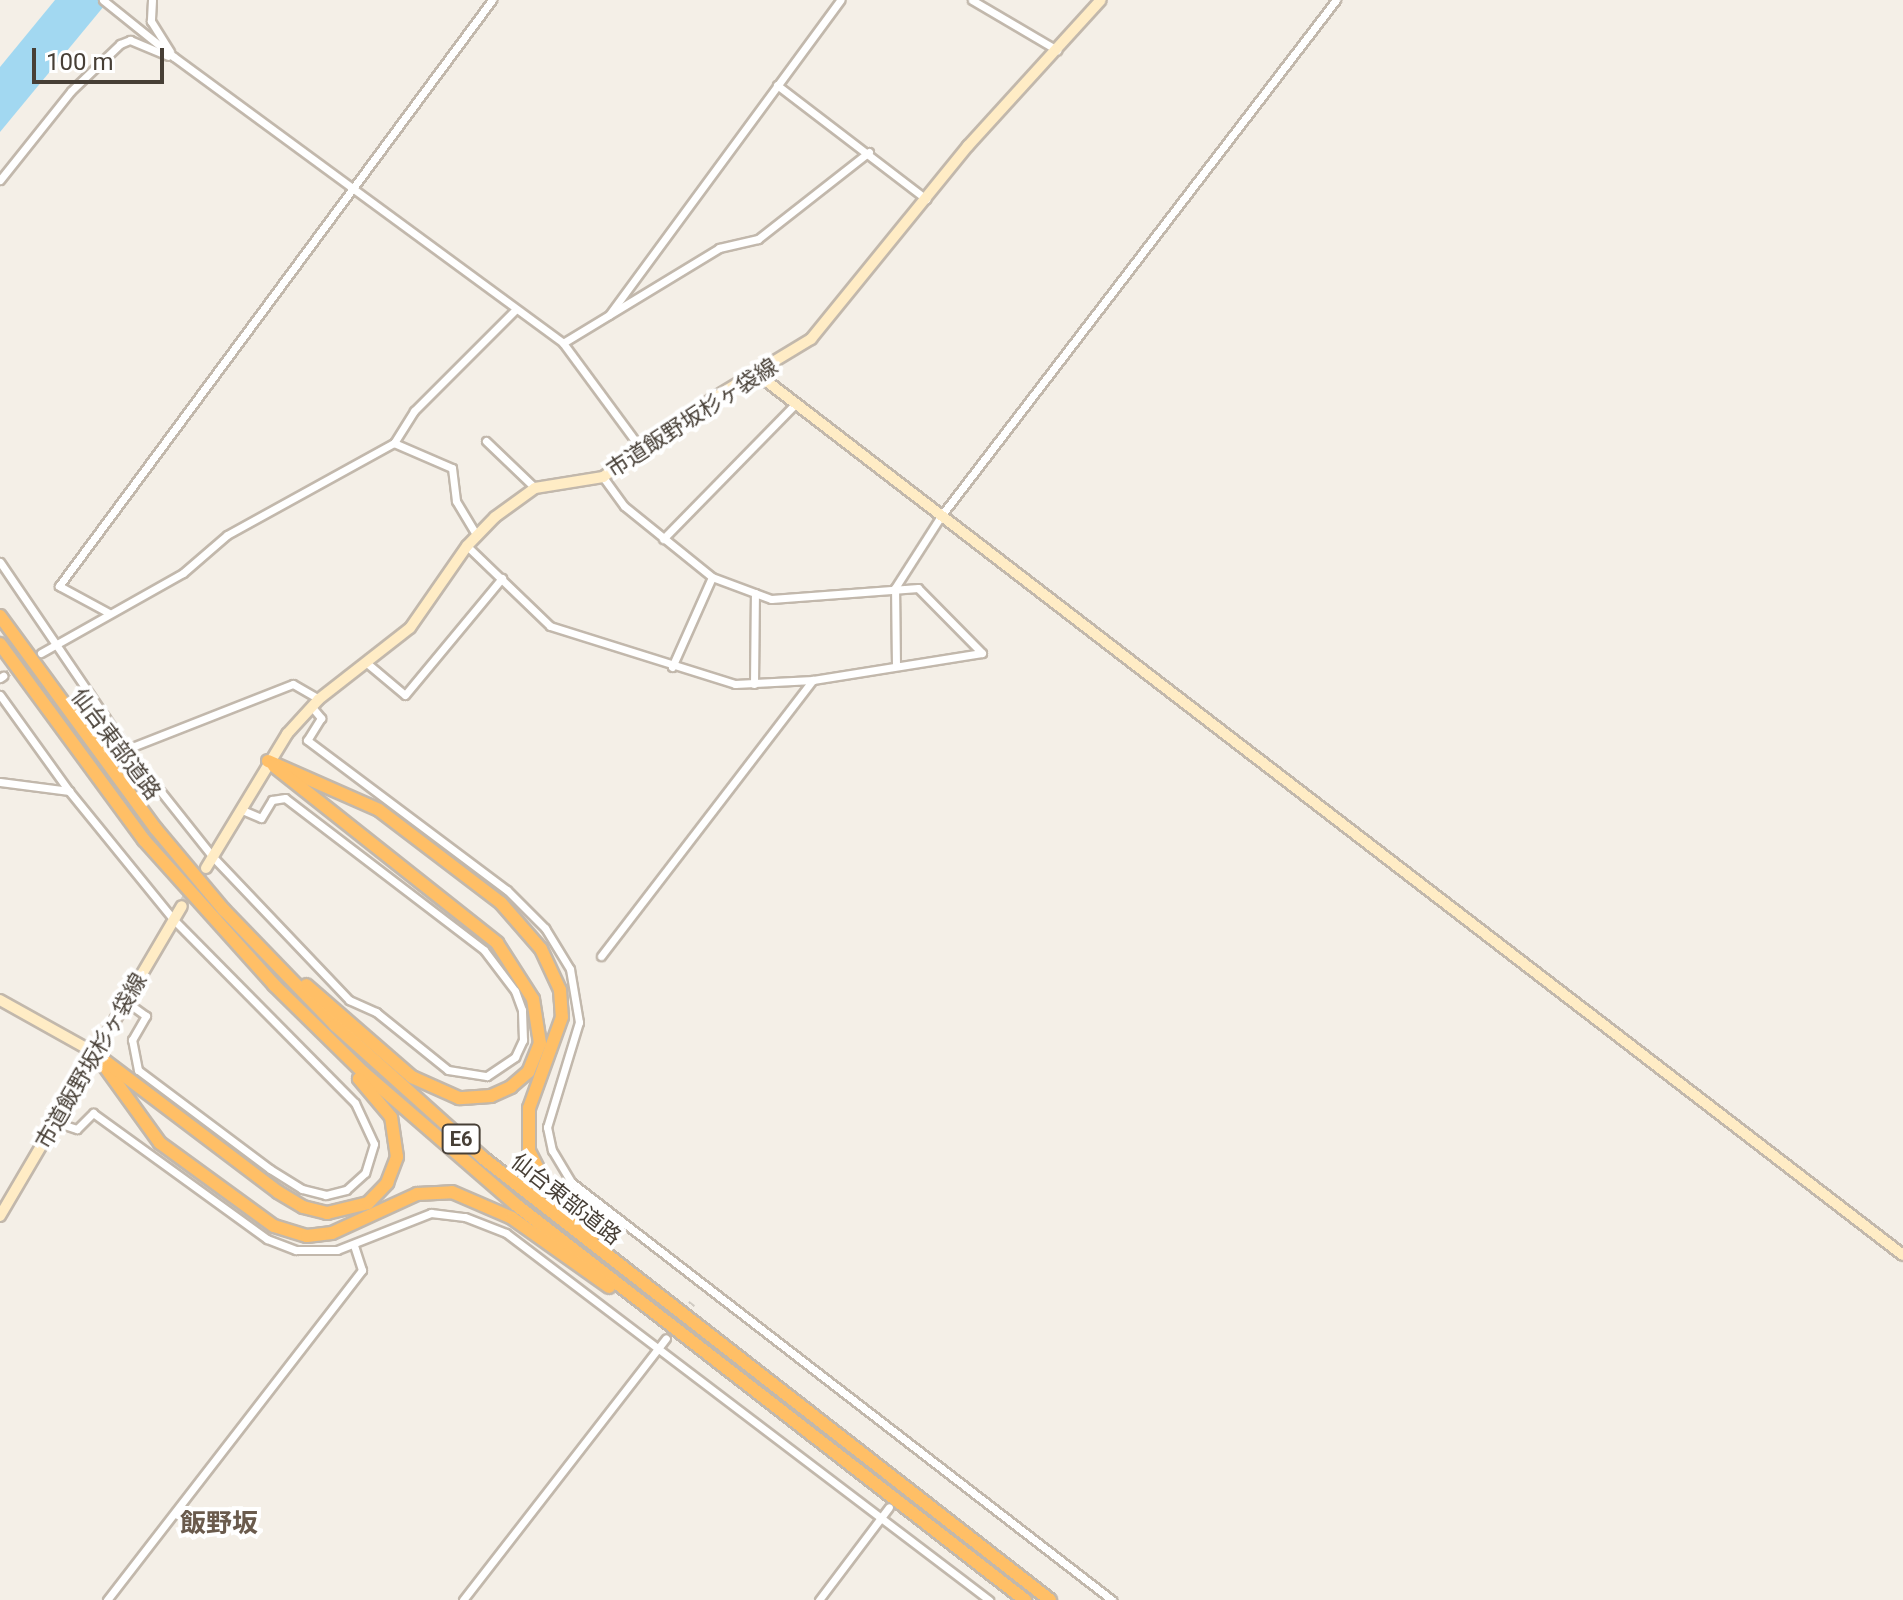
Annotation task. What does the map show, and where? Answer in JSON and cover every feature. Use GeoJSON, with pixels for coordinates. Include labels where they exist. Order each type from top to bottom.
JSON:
{"type":"FeatureCollection","features":[{"type":"Feature","properties":{"kind":"highway","name":"仙台東部道路"},"geometry":{"type":"LineString","coordinates":[[0,616],[109,771],[224,910],[335,1025],[460,1138],[718,1344],[1050,1600]]}},
{"type":"Feature","properties":{"kind":"highway","name":"仙台東部道路"},"geometry":{"type":"LineString","coordinates":[[0,644],[105,790],[225,932],[427,1130],[710,1357],[1025,1600]]}},
{"type":"Feature","properties":{"kind":"highway"},"geometry":{"type":"LineString","coordinates":[[224,910],[389,1060],[436,1091],[459,1098],[491,1096],[520,1080],[533,1062],[540,1043],[537,1010],[497,943],[268,761]]}},
{"type":"Feature","properties":{"kind":"highway"},"geometry":{"type":"LineString","coordinates":[[268,761],[366,802],[501,903],[532,936],[556,977],[562,1003],[557,1038],[527,1121],[534,1166],[565,1212],[718,1344]]}},
{"type":"Feature","properties":{"kind":"highway"},"geometry":{"type":"LineString","coordinates":[[95,1053],[303,1207],[341,1213],[379,1193],[397,1157],[391,1117],[376,1095],[269,990],[225,932]]}},
{"type":"Feature","properties":{"kind":"highway"},"geometry":{"type":"LineString","coordinates":[[95,1053],[160,1143],[274,1226],[322,1235],[417,1194],[464,1195],[512,1218],[710,1357]]}},
{"type":"Feature","properties":{"kind":"street"},"geometry":{"type":"LineString","coordinates":[[103,0],[174,57],[563,343],[642,450]]}},
{"type":"Feature","properties":{"kind":"street"},"geometry":{"type":"LineString","coordinates":[[152,0],[151,21],[174,57]]}},
{"type":"Feature","properties":{"kind":"street"},"geometry":{"type":"LineString","coordinates":[[109,613],[59,586],[492,0]]}},
{"type":"Feature","properties":{"kind":"street"},"geometry":{"type":"LineString","coordinates":[[609,315],[840,0]]}},
{"type":"Feature","properties":{"kind":"street"},"geometry":{"type":"LineString","coordinates":[[972,0],[1057,50]]}},
{"type":"Feature","properties":{"kind":"street","name":"市道飯野坂杉ヶ袋線"},"geometry":{"type":"LineString","coordinates":[[535,488],[603,477],[825,325],[926,199],[1101,0]]}},
{"type":"Feature","properties":{"kind":"street"},"geometry":{"type":"LineString","coordinates":[[896,666],[895,588],[941,516],[1336,0]]}},
{"type":"Feature","properties":{"kind":"street"},"geometry":{"type":"LineString","coordinates":[[0,180],[71,91],[120,44],[130,40],[174,57]]}},
{"type":"Feature","properties":{"kind":"street"},"geometry":{"type":"LineString","coordinates":[[777,85],[869,152],[926,199]]}},
{"type":"Feature","properties":{"kind":"street"},"geometry":{"type":"LineString","coordinates":[[563,343],[719,248],[758,239],[869,152]]}},
{"type":"Feature","properties":{"kind":"street"},"geometry":{"type":"LineString","coordinates":[[41,653],[183,573],[227,535],[394,443],[414,411],[516,309]]}},
{"type":"Feature","properties":{"kind":"street"},"geometry":{"type":"LineString","coordinates":[[756,373],[1903,1255]]}},
{"type":"Feature","properties":{"kind":"street"},"geometry":{"type":"LineString","coordinates":[[663,539],[795,404]]}},
{"type":"Feature","properties":{"kind":"street"},"geometry":{"type":"LineString","coordinates":[[206,868],[268,761],[315,703],[368,664],[422,613],[467,546],[535,488],[486,441]]}},
{"type":"Feature","properties":{"kind":"street"},"geometry":{"type":"LineString","coordinates":[[394,443],[452,468],[456,501],[477,536]]}},
{"type":"Feature","properties":{"kind":"street"},"geometry":{"type":"LineString","coordinates":[[467,546],[550,626],[672,667],[735,684],[813,680],[982,653],[918,588],[771,599],[712,577],[624,506],[603,477]]}},
{"type":"Feature","properties":{"kind":"street"},"geometry":{"type":"LineString","coordinates":[[0,562],[53,647],[127,749],[212,856],[349,1000],[376,1012],[427,1058],[474,1076],[498,1071],[515,1057],[523,1040],[522,1010],[515,991],[484,950],[285,798],[272,800],[261,818],[240,809]]}},
{"type":"Feature","properties":{"kind":"street"},"geometry":{"type":"LineString","coordinates":[[672,667],[712,577]]}},
{"type":"Feature","properties":{"kind":"street"},"geometry":{"type":"LineString","coordinates":[[368,664],[405,695],[502,578]]}},
{"type":"Feature","properties":{"kind":"street"},"geometry":{"type":"LineString","coordinates":[[754,684],[755,593]]}},
{"type":"Feature","properties":{"kind":"street"},"geometry":{"type":"LineString","coordinates":[[601,956],[813,680]]}},
{"type":"Feature","properties":{"kind":"street"},"geometry":{"type":"LineString","coordinates":[[127,749],[293,684],[315,703],[321,718],[307,740],[507,890],[545,928],[570,969],[579,1022],[547,1127],[552,1150],[571,1182],[1112,1600]]}},
{"type":"Feature","properties":{"kind":"street"},"geometry":{"type":"LineString","coordinates":[[0,695],[69,791],[174,920],[355,1103],[374,1144],[365,1173],[346,1190],[326,1195],[302,1189],[270,1169],[138,1070],[132,1040],[146,1016],[125,1001]]}},
{"type":"Feature","properties":{"kind":"street"},"geometry":{"type":"LineString","coordinates":[[0,782],[69,791]]}},
{"type":"Feature","properties":{"kind":"street","name":"市道飯野坂杉ヶ袋線"},"geometry":{"type":"LineString","coordinates":[[0,1216],[182,906]]}},
{"type":"Feature","properties":{"kind":"street"},"geometry":{"type":"LineString","coordinates":[[0,1000],[95,1053]]}},
{"type":"Feature","properties":{"kind":"street"},"geometry":{"type":"LineString","coordinates":[[55,1122],[77,1129],[93,1113],[274,1243],[310,1253],[354,1245],[431,1213],[485,1223],[517,1239],[989,1600]]}},
{"type":"Feature","properties":{"kind":"street"},"geometry":{"type":"LineString","coordinates":[[107,1600],[362,1270],[354,1245]]}},
{"type":"Feature","properties":{"kind":"street"},"geometry":{"type":"LineString","coordinates":[[463,1600],[666,1338]]}},
{"type":"Feature","properties":{"kind":"street"},"geometry":{"type":"LineString","coordinates":[[819,1600],[889,1507]]}},
{"type":"Feature","properties":{"kind":"water"},"geometry":{"type":"Polygon","coordinates":[[[55,0],[109,0],[0,132],[0,67],[55,0]]]}},
{"type":"Feature","properties":{"kind":"tunnel"},"geometry":{"type":"LineString","coordinates":[[3,676],[41,653]]}},
{"type":"Feature","properties":{"kind":"tunnel"},"geometry":{"type":"LineString","coordinates":[[182,906],[206,868]]}},
{"type":"Feature","properties":{"kind":"tunnel"},"geometry":{"type":"LineString","coordinates":[[666,1338],[692,1303]]}},
{"type":"Feature","properties":{"kind":"district","name":"飯野坂"},"geometry":{"type":"Point","coordinates":[219,1524]}}]}
